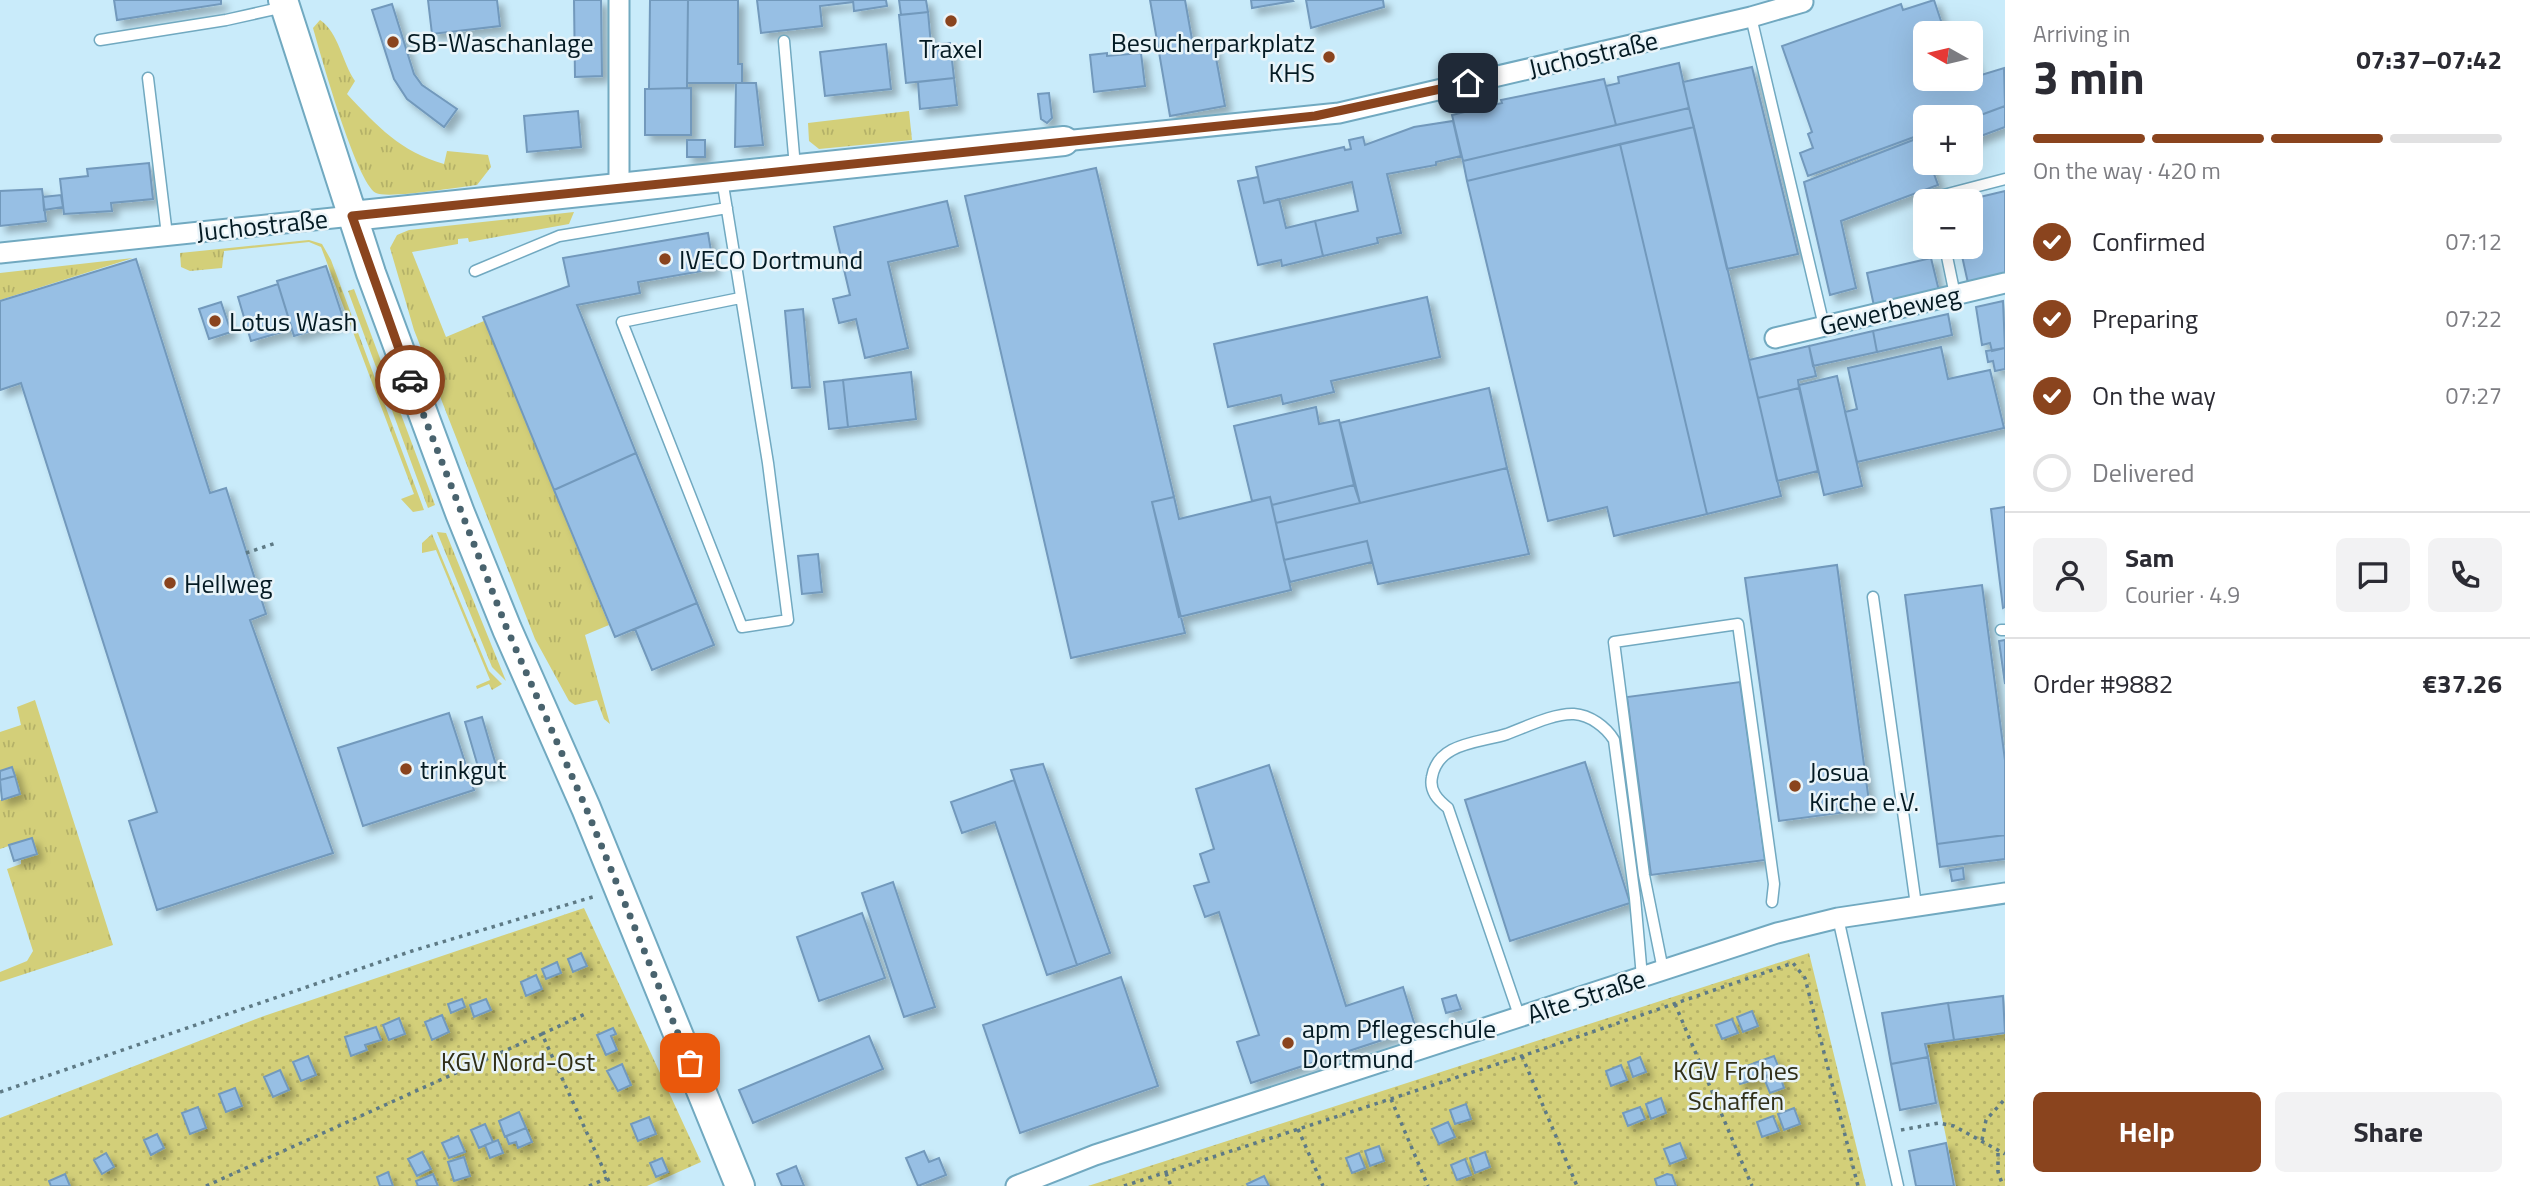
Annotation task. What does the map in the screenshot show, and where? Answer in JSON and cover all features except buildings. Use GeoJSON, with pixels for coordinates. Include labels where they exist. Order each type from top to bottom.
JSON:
{"type":"FeatureCollection","features":[{"type":"Feature","properties":{"kind":"main road"},"geometry":{"type":"LineString","coordinates":[[284,3],[352,216],[460,513],[619,888],[740,1186]]}},
{"type":"Feature","properties":{"kind":"main road","name":"Juchostraße"},"geometry":{"type":"LineString","coordinates":[[352,216],[1065,141]]}},
{"type":"Feature","properties":{"kind":"street"},"geometry":{"type":"LineString","coordinates":[[619,190],[620,0]]}},
{"type":"Feature","properties":{"kind":"street","name":"Juchostraße"},"geometry":{"type":"LineString","coordinates":[[1065,141],[1339,113],[1751,17],[1806,1]]}},
{"type":"Feature","properties":{"kind":"street","name":"Juchostraße"},"geometry":{"type":"LineString","coordinates":[[0,253],[352,216]]}},
{"type":"Feature","properties":{"kind":"street","name":"Gewerbeweg"},"geometry":{"type":"LineString","coordinates":[[1775,338],[2005,283]]}},
{"type":"Feature","properties":{"kind":"street","name":"Alte Straße"},"geometry":{"type":"LineString","coordinates":[[1016,1186],[1094,1155],[1777,933],[1838,918],[2005,893]]}},
{"type":"Feature","properties":{"kind":"lane"},"geometry":{"type":"LineString","coordinates":[[100,40],[226,20],[284,3]]}},
{"type":"Feature","properties":{"kind":"lane"},"geometry":{"type":"LineString","coordinates":[[1751,17],[1824,326]]}},
{"type":"Feature","properties":{"kind":"lane"},"geometry":{"type":"LineString","coordinates":[[784,41],[795,171]]}},
{"type":"Feature","properties":{"kind":"lane"},"geometry":{"type":"LineString","coordinates":[[148,78],[167,235]]}},
{"type":"Feature","properties":{"kind":"lane"},"geometry":{"type":"LineString","coordinates":[[722,178],[768,463],[788,620],[742,627],[622,322],[740,298]]}},
{"type":"Feature","properties":{"kind":"lane"},"geometry":{"type":"LineString","coordinates":[[1967,189],[2005,179]]}},
{"type":"Feature","properties":{"kind":"lane"},"geometry":{"type":"LineString","coordinates":[[475,271],[559,236],[727,208]]}},
{"type":"Feature","properties":{"kind":"lane"},"geometry":{"type":"LineString","coordinates":[[1948,259],[1955,295]]}},
{"type":"Feature","properties":{"kind":"lane"},"geometry":{"type":"LineString","coordinates":[[1873,597],[1916,905]]}},
{"type":"Feature","properties":{"kind":"lane"},"geometry":{"type":"LineString","coordinates":[[1663,970],[1644,875],[1614,642],[1738,624],[1774,884],[1772,902]]}},
{"type":"Feature","properties":{"kind":"lane"},"geometry":{"type":"LineString","coordinates":[[1520,1018],[1448,808],[1434,793],[1431,779],[1436,763],[1444,754],[1464,744],[1488,740],[1566,714],[1589,718],[1608,730],[1614,740],[1636,898],[1642,977]]}},
{"type":"Feature","properties":{"kind":"lane"},"geometry":{"type":"LineString","coordinates":[[1838,918],[1898,1186]]}},
{"type":"Feature","properties":{"kind":"path"},"geometry":{"type":"LineString","coordinates":[[246,553],[276,543]]}},
{"type":"Feature","properties":{"kind":"path"},"geometry":{"type":"LineString","coordinates":[[0,1092],[412,951],[619,888]]}},
{"type":"Feature","properties":{"kind":"path"},"geometry":{"type":"LineString","coordinates":[[1125,1186],[1793,963],[1805,978],[1858,1186]]}},
{"type":"Feature","properties":{"kind":"path"},"geometry":{"type":"LineString","coordinates":[[1675,1004],[1752,1186]]}},
{"type":"Feature","properties":{"kind":"path"},"geometry":{"type":"LineString","coordinates":[[205,1186],[585,1014]]}},
{"type":"Feature","properties":{"kind":"path"},"geometry":{"type":"LineString","coordinates":[[542,1034],[611,1186]]}},
{"type":"Feature","properties":{"kind":"path"},"geometry":{"type":"LineString","coordinates":[[1521,1056],[1577,1186]]}},
{"type":"Feature","properties":{"kind":"path"},"geometry":{"type":"LineString","coordinates":[[1391,1099],[1428,1186]]}},
{"type":"Feature","properties":{"kind":"path"},"geometry":{"type":"LineString","coordinates":[[1982,1140],[1986,1120],[2005,1099]]}},
{"type":"Feature","properties":{"kind":"path"},"geometry":{"type":"LineString","coordinates":[[1886,1132],[1939,1123],[1954,1126],[1982,1140],[1998,1153],[2005,1154]]}},
{"type":"Feature","properties":{"kind":"path"},"geometry":{"type":"LineString","coordinates":[[1298,1129],[1323,1186]]}},
{"type":"Feature","properties":{"kind":"path"},"geometry":{"type":"LineString","coordinates":[[1998,1153],[1998,1172],[2003,1186]]}},
{"type":"Feature","properties":{"kind":"path"},"geometry":{"type":"LineString","coordinates":[[1166,1173],[1171,1186]]}},
{"type":"Feature","properties":{"kind":"path"},"geometry":{"type":"LineString","coordinates":[[589,1186],[607,1178]]}},
{"type":"Feature","properties":{"kind":"green space"},"geometry":{"type":"Polygon","coordinates":[[[320,20],[332,32],[355,81],[347,94],[358,106],[402,145],[429,159],[444,164],[447,151],[488,155],[491,167],[477,185],[408,194],[376,193],[359,167],[340,117],[313,28],[320,20]]]}},
{"type":"Feature","properties":{"kind":"green space"},"geometry":{"type":"Polygon","coordinates":[[[909,111],[912,140],[819,149],[809,141],[808,123],[909,111]]]}},
{"type":"Feature","properties":{"kind":"green space"},"geometry":{"type":"Polygon","coordinates":[[[574,212],[569,224],[469,242],[468,238],[458,239],[458,244],[412,252],[446,337],[484,321],[609,625],[585,635],[610,724],[604,719],[597,700],[575,705],[569,701],[535,639],[414,330],[390,248],[397,235],[409,230],[574,212]]]}},
{"type":"Feature","properties":{"kind":"green space"},"geometry":{"type":"Polygon","coordinates":[[[309,240],[322,244],[331,260],[424,510],[413,512],[401,499],[414,494],[321,247],[309,242],[224,251],[222,268],[190,271],[181,267],[180,253],[309,240]]]}},
{"type":"Feature","properties":{"kind":"green space"},"geometry":{"type":"Polygon","coordinates":[[[133,258],[0,300],[0,273],[133,258]]]}},
{"type":"Feature","properties":{"kind":"green space"},"geometry":{"type":"Polygon","coordinates":[[[354,289],[435,505],[428,508],[348,291],[354,289]]]}},
{"type":"Feature","properties":{"kind":"green space"},"geometry":{"type":"Polygon","coordinates":[[[437,532],[446,533],[506,681],[492,667],[437,532]]]}},
{"type":"Feature","properties":{"kind":"green space"},"geometry":{"type":"Polygon","coordinates":[[[432,534],[489,671],[502,684],[492,690],[489,684],[477,689],[476,686],[490,680],[436,550],[422,553],[422,543],[432,534]]]}},
{"type":"Feature","properties":{"kind":"green space"},"geometry":{"type":"Polygon","coordinates":[[[35,700],[113,945],[0,982],[0,972],[27,961],[33,951],[7,869],[37,854],[32,838],[0,849],[0,800],[20,794],[12,768],[0,771],[0,732],[21,725],[17,707],[35,700]]]}},
{"type":"Feature","properties":{"kind":"green space","name":"KGV Nord-Ost"},"geometry":{"type":"Polygon","coordinates":[[[584,908],[701,1162],[647,1186],[0,1186],[0,1118],[264,1016],[584,908]]]}},
{"type":"Feature","properties":{"kind":"green space","name":"KGV Frohes Schaffen"},"geometry":{"type":"Polygon","coordinates":[[[1809,953],[1866,1186],[1088,1186],[1809,953]]]}},
{"type":"Feature","properties":{"kind":"green space"},"geometry":{"type":"Polygon","coordinates":[[[2005,1034],[2005,1186],[1956,1186],[1927,1044],[2005,1034]]]}},
{"type":"Feature","properties":{"kind":"way so far"},"geometry":{"type":"LineString","coordinates":[[410,380],[507,629],[586,808],[690,1063]]}},
{"type":"Feature","properties":{"kind":"place","name":"Traxel"},"geometry":{"type":"Point","coordinates":[951,21]}},
{"type":"Feature","properties":{"kind":"place","name":"SB-Waschanlage"},"geometry":{"type":"Point","coordinates":[393,42]}},
{"type":"Feature","properties":{"kind":"place","name":"Besucherparkplatz KHS"},"geometry":{"type":"Point","coordinates":[1329,57]}},
{"type":"Feature","properties":{"kind":"place","name":"IVECO Dortmund"},"geometry":{"type":"Point","coordinates":[665,259]}},
{"type":"Feature","properties":{"kind":"place","name":"Lotus Wash"},"geometry":{"type":"Point","coordinates":[215,321]}},
{"type":"Feature","properties":{"kind":"place","name":"Hellweg"},"geometry":{"type":"Point","coordinates":[170,583]}},
{"type":"Feature","properties":{"kind":"place","name":"trinkgut"},"geometry":{"type":"Point","coordinates":[406,769]}},
{"type":"Feature","properties":{"kind":"place","name":"Josua Kirche e.V."},"geometry":{"type":"Point","coordinates":[1795,786]}},
{"type":"Feature","properties":{"kind":"place","name":"apm Pflegeschule Dortmund"},"geometry":{"type":"Point","coordinates":[1288,1043]}},
{"type":"Feature","properties":{"kind":"route"},"geometry":{"type":"LineString","coordinates":[[410,380],[352,216],[1315,116],[1339,113],[1468,83]]}}]}
